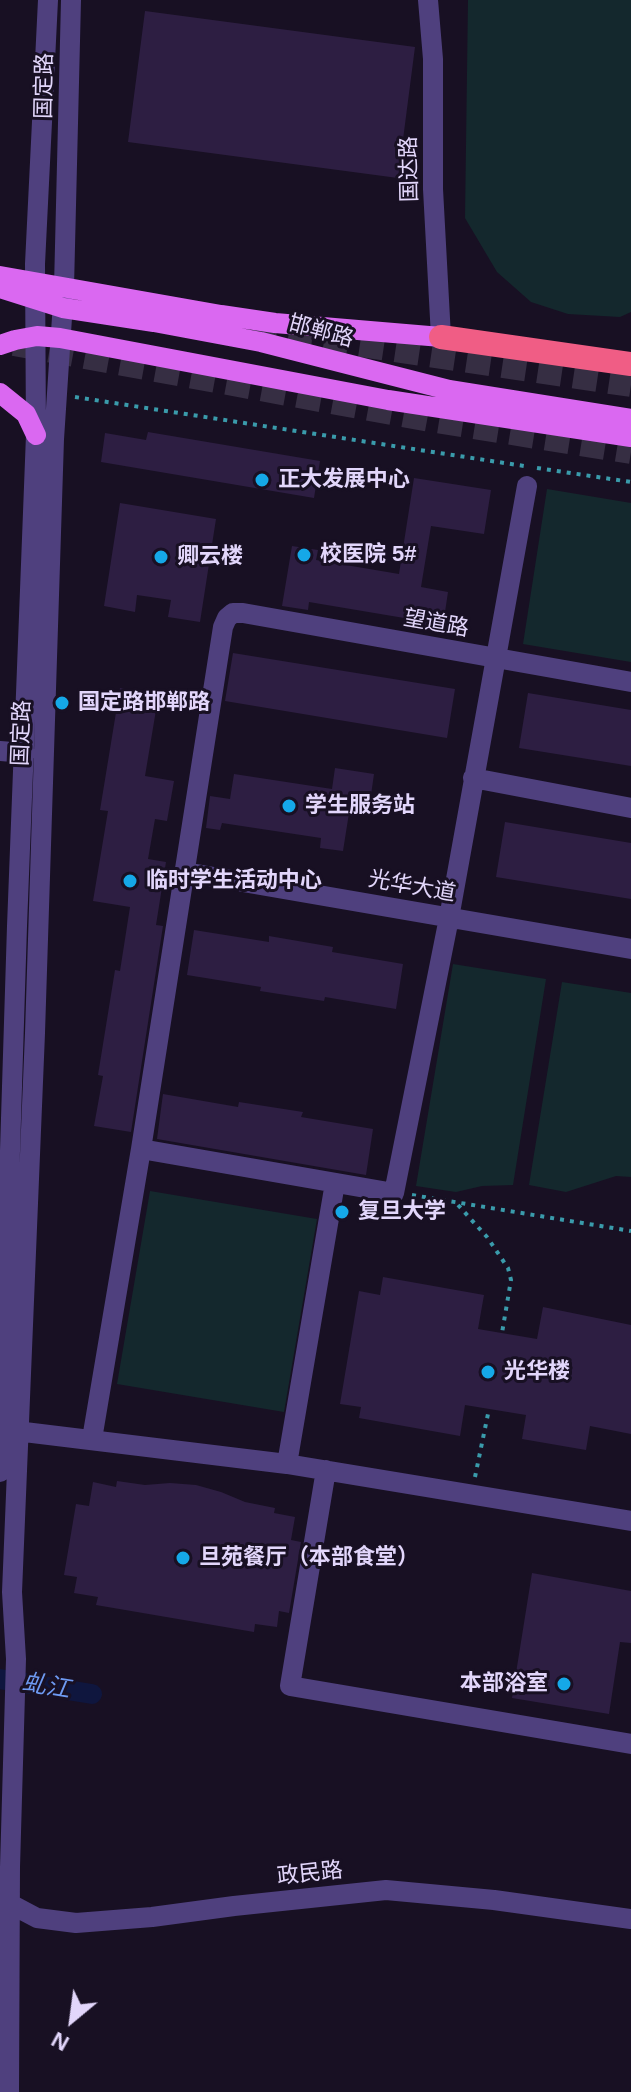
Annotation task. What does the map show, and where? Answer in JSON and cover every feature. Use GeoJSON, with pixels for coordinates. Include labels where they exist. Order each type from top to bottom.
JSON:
{"type":"FeatureCollection","features":[{"type":"Feature","properties":{"kind":"highway"},"geometry":{"type":"LineString","coordinates":[[441,337],[631,364]]}},
{"type":"Feature","properties":{"kind":"main road","name":"邯郸路"},"geometry":{"type":"LineString","coordinates":[[0,276],[36,291],[63,308],[261,342],[449,390],[631,419]]}},
{"type":"Feature","properties":{"kind":"main road","name":"邯郸路"},"geometry":{"type":"LineString","coordinates":[[0,288],[36,291],[64,287],[261,321],[441,337]]}},
{"type":"Feature","properties":{"kind":"main road"},"geometry":{"type":"LineString","coordinates":[[0,345],[37,336],[60,338],[388,400],[631,437]]}},
{"type":"Feature","properties":{"kind":"main road"},"geometry":{"type":"LineString","coordinates":[[0,393],[26,414],[36,435]]}},
{"type":"Feature","properties":{"kind":"street","name":"国定路"},"geometry":{"type":"LineString","coordinates":[[9,2092],[6,1902],[10,1867],[16,1659],[7,1429],[8,1022],[25,753],[36,435],[36,291],[48,0]]}},
{"type":"Feature","properties":{"kind":"street","name":"国定路"},"geometry":{"type":"LineString","coordinates":[[0,1472],[7,1429],[35,1033],[57,394],[64,287],[71,0]]}},
{"type":"Feature","properties":{"kind":"street","name":"国达路"},"geometry":{"type":"LineString","coordinates":[[428,0],[433,59],[433,189],[441,337]]}},
{"type":"Feature","properties":{"kind":"street"},"geometry":{"type":"LineString","coordinates":[[141,1149],[394,1193],[449,918],[527,486]]}},
{"type":"Feature","properties":{"kind":"street","name":"望道路"},"geometry":{"type":"LineString","coordinates":[[185,872],[223,627],[233,613],[631,682]]}},
{"type":"Feature","properties":{"kind":"street"},"geometry":{"type":"LineString","coordinates":[[0,751],[25,753]]}},
{"type":"Feature","properties":{"kind":"street"},"geometry":{"type":"LineString","coordinates":[[473,778],[631,808]]}},
{"type":"Feature","properties":{"kind":"street"},"geometry":{"type":"LineString","coordinates":[[92,1439],[185,872]]}},
{"type":"Feature","properties":{"kind":"street","name":"光华大道"},"geometry":{"type":"LineString","coordinates":[[185,872],[631,949]]}},
{"type":"Feature","properties":{"kind":"street"},"geometry":{"type":"LineString","coordinates":[[287,1464],[335,1183]]}},
{"type":"Feature","properties":{"kind":"street"},"geometry":{"type":"LineString","coordinates":[[7,1429],[287,1464],[631,1521]]}},
{"type":"Feature","properties":{"kind":"street"},"geometry":{"type":"LineString","coordinates":[[326,1470],[290,1686],[631,1744]]}},
{"type":"Feature","properties":{"kind":"street","name":"政民路"},"geometry":{"type":"LineString","coordinates":[[6,1902],[37,1918],[76,1923],[386,1890],[494,1900],[631,1919]]}},
{"type":"Feature","properties":{"kind":"path"},"geometry":{"type":"LineString","coordinates":[[57,394],[631,482]]}},
{"type":"Feature","properties":{"kind":"path"},"geometry":{"type":"LineString","coordinates":[[394,1193],[631,1231]]}},
{"type":"Feature","properties":{"kind":"path"},"geometry":{"type":"LineString","coordinates":[[457,1203],[487,1237],[508,1268],[511,1280],[502,1333]]}},
{"type":"Feature","properties":{"kind":"path"},"geometry":{"type":"LineString","coordinates":[[471,1494],[489,1409]]}},
{"type":"Feature","properties":{"kind":"green space"},"geometry":{"type":"Polygon","coordinates":[[[468,0],[631,0],[631,312],[620,317],[568,314],[531,302],[497,272],[465,218],[468,0]]]}},
{"type":"Feature","properties":{"kind":"green space"},"geometry":{"type":"Polygon","coordinates":[[[547,489],[631,503],[631,662],[523,644],[547,489]]]}},
{"type":"Feature","properties":{"kind":"green space"},"geometry":{"type":"Polygon","coordinates":[[[453,964],[546,979],[513,1185],[482,1186],[456,1192],[416,1186],[453,964]]]}},
{"type":"Feature","properties":{"kind":"green space"},"geometry":{"type":"Polygon","coordinates":[[[562,982],[631,993],[631,1177],[616,1176],[566,1192],[529,1185],[562,982]]]}},
{"type":"Feature","properties":{"kind":"green space"},"geometry":{"type":"Polygon","coordinates":[[[150,1191],[317,1219],[284,1412],[117,1384],[150,1191]]]}},
{"type":"Feature","properties":{"kind":"building"},"geometry":{"type":"Polygon","coordinates":[[[145,11],[415,47],[398,178],[128,142],[145,11]]]}},
{"type":"Feature","properties":{"kind":"building","name":"正大发展中心"},"geometry":{"type":"Polygon","coordinates":[[[148,432],[320,461],[314,498],[101,462],[105,433],[146,440],[148,432]]]}},
{"type":"Feature","properties":{"kind":"building","name":"校医院 5#"},"geometry":{"type":"Polygon","coordinates":[[[414,478],[491,490],[484,534],[431,526],[421,587],[448,592],[442,632],[414,628],[416,620],[309,602],[308,610],[282,606],[292,546],[318,550],[316,560],[399,574],[414,478]]]}},
{"type":"Feature","properties":{"kind":"building","name":"卿云楼"},"geometry":{"type":"Polygon","coordinates":[[[120,503],[216,519],[200,622],[168,617],[171,600],[137,595],[135,612],[104,606],[120,503]]]}},
{"type":"Feature","properties":{"kind":"building"},"geometry":{"type":"Polygon","coordinates":[[[233,653],[455,689],[447,738],[225,701],[233,653]]]}},
{"type":"Feature","properties":{"kind":"building"},"geometry":{"type":"Polygon","coordinates":[[[120,688],[142,692],[140,702],[157,704],[145,776],[174,781],[167,821],[155,819],[148,859],[166,862],[156,925],[163,926],[131,1132],[94,1126],[103,1076],[98,1075],[115,970],[120,971],[130,907],[93,901],[108,811],[100,810],[120,688]]]}},
{"type":"Feature","properties":{"kind":"building"},"geometry":{"type":"Polygon","coordinates":[[[528,693],[631,710],[631,766],[519,748],[528,693]]]}},
{"type":"Feature","properties":{"kind":"building","name":"学生服务站"},"geometry":{"type":"Polygon","coordinates":[[[335,768],[374,774],[368,816],[349,813],[343,851],[320,848],[321,838],[222,823],[220,830],[206,828],[210,796],[230,799],[234,774],[332,789],[335,768]]]}},
{"type":"Feature","properties":{"kind":"building"},"geometry":{"type":"Polygon","coordinates":[[[505,822],[631,843],[631,899],[496,877],[505,822]]]}},
{"type":"Feature","properties":{"kind":"building"},"geometry":{"type":"Polygon","coordinates":[[[194,930],[269,942],[269,936],[333,947],[332,952],[403,964],[396,1009],[325,997],[324,1001],[260,991],[261,987],[187,975],[194,930]]]}},
{"type":"Feature","properties":{"kind":"building"},"geometry":{"type":"Polygon","coordinates":[[[163,1094],[238,1107],[239,1102],[303,1112],[301,1117],[373,1129],[366,1175],[157,1139],[163,1094]]]}},
{"type":"Feature","properties":{"kind":"building","name":"光华楼"},"geometry":{"type":"Polygon","coordinates":[[[383,1277],[484,1295],[478,1329],[537,1339],[543,1307],[631,1325],[631,1434],[590,1426],[586,1450],[522,1439],[526,1415],[465,1405],[460,1436],[359,1418],[361,1407],[340,1404],[359,1291],[380,1295],[383,1277]]]}},
{"type":"Feature","properties":{"kind":"building","name":"旦苑餐厅（本部食堂）"},"geometry":{"type":"Polygon","coordinates":[[[117,1481],[145,1485],[196,1485],[245,1502],[275,1508],[274,1513],[295,1517],[291,1540],[301,1542],[289,1613],[279,1611],[277,1627],[255,1624],[254,1632],[96,1605],[98,1597],[74,1593],[77,1577],[64,1575],[76,1504],[89,1506],[93,1482],[116,1487],[117,1481]]]}},
{"type":"Feature","properties":{"kind":"building"},"geometry":{"type":"Polygon","coordinates":[[[532,1573],[631,1591],[631,1643],[620,1642],[609,1714],[512,1698],[532,1573]]]}},
{"type":"Feature","properties":{"kind":"waterway","name":"虬江"},"geometry":{"type":"LineString","coordinates":[[0,1679],[92,1694]]}},
{"type":"Feature","properties":{"kind":"tunnel"},"geometry":{"type":"LineString","coordinates":[[253,329],[631,385]]}},
{"type":"Feature","properties":{"kind":"tunnel"},"geometry":{"type":"LineString","coordinates":[[14,344],[430,420],[631,452]]}},
{"type":"Feature","properties":{"kind":"place","name":"正大发展中心"},"geometry":{"type":"Point","coordinates":[262,480]}},
{"type":"Feature","properties":{"kind":"place","name":"校医院 5#"},"geometry":{"type":"Point","coordinates":[304,555]}},
{"type":"Feature","properties":{"kind":"place","name":"卿云楼"},"geometry":{"type":"Point","coordinates":[161,557]}},
{"type":"Feature","properties":{"kind":"place","name":"国定路邯郸路"},"geometry":{"type":"Point","coordinates":[62,703]}},
{"type":"Feature","properties":{"kind":"place","name":"学生服务站"},"geometry":{"type":"Point","coordinates":[289,806]}},
{"type":"Feature","properties":{"kind":"place","name":"临时学生活动中心"},"geometry":{"type":"Point","coordinates":[130,881]}},
{"type":"Feature","properties":{"kind":"place","name":"复旦大学"},"geometry":{"type":"Point","coordinates":[342,1212]}},
{"type":"Feature","properties":{"kind":"place","name":"光华楼"},"geometry":{"type":"Point","coordinates":[488,1372]}},
{"type":"Feature","properties":{"kind":"place","name":"旦苑餐厅（本部食堂）"},"geometry":{"type":"Point","coordinates":[183,1558]}},
{"type":"Feature","properties":{"kind":"place","name":"本部浴室"},"geometry":{"type":"Point","coordinates":[564,1684]}}]}
